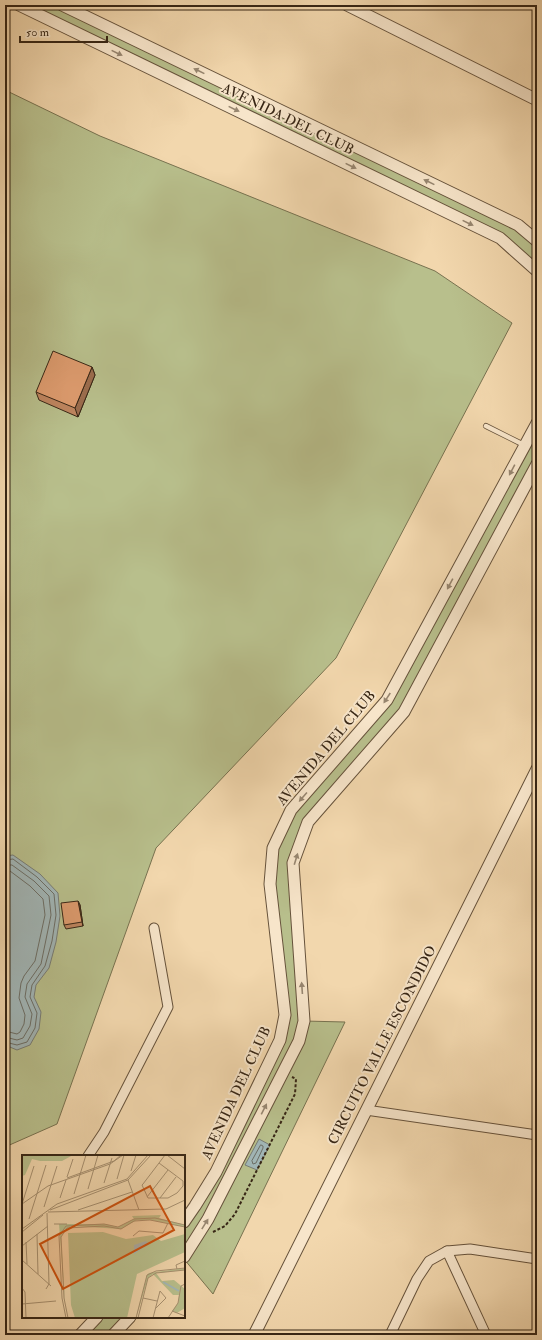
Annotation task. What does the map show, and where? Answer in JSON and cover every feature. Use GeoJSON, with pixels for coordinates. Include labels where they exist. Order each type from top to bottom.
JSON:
{"type":"FeatureCollection","features":[{"type":"Feature","properties":{"kind":"street","name":"AVENIDA DEL CLUB"},"geometry":{"type":"LineString","coordinates":[[19,5],[500,238],[537,271]]}},
{"type":"Feature","properties":{"kind":"street","name":"AVENIDA DEL CLUB"},"geometry":{"type":"LineString","coordinates":[[62,5],[537,235]]}},
{"type":"Feature","properties":{"kind":"street"},"geometry":{"type":"LineString","coordinates":[[347,5],[537,100]]}},
{"type":"Feature","properties":{"kind":"street","name":"AVENIDA DEL CLUB"},"geometry":{"type":"LineString","coordinates":[[518,225],[537,240]]}},
{"type":"Feature","properties":{"kind":"street","name":"AVENIDA DEL CLUB"},"geometry":{"type":"LineString","coordinates":[[185,1221],[216,1172],[280,1040],[286,1015],[270,884],[273,848],[291,810],[387,700],[537,423]]}},
{"type":"Feature","properties":{"kind":"street"},"geometry":{"type":"LineString","coordinates":[[185,1255],[208,1219],[299,1041],[304,1021],[294,863],[308,822],[404,712],[537,464]]}},
{"type":"Feature","properties":{"kind":"street","name":"CIRCUITO VALLE ESCONDIDO"},"geometry":{"type":"LineString","coordinates":[[254,1335],[537,769]]}},
{"type":"Feature","properties":{"kind":"street"},"geometry":{"type":"LineString","coordinates":[[89,1155],[104,1132],[168,1007],[154,928]]}},
{"type":"Feature","properties":{"kind":"street"},"geometry":{"type":"LineString","coordinates":[[270,1059],[284,1069]]}},
{"type":"Feature","properties":{"kind":"street"},"geometry":{"type":"LineString","coordinates":[[366,1110],[537,1135]]}},
{"type":"Feature","properties":{"kind":"street"},"geometry":{"type":"LineString","coordinates":[[390,1335],[416,1279],[430,1261],[446,1251],[470,1249],[537,1258]]}},
{"type":"Feature","properties":{"kind":"street"},"geometry":{"type":"LineString","coordinates":[[446,1251],[486,1335]]}},
{"type":"Feature","properties":{"kind":"street"},"geometry":{"type":"LineString","coordinates":[[114,1335],[129,1318]]}},
{"type":"Feature","properties":{"kind":"street"},"geometry":{"type":"LineString","coordinates":[[80,1335],[92,1319]]}},
{"type":"Feature","properties":{"kind":"lane"},"geometry":{"type":"LineString","coordinates":[[486,426],[525,446]]}},
{"type":"Feature","properties":{"kind":"path"},"geometry":{"type":"LineString","coordinates":[[203,1228],[211,1233],[225,1226],[235,1214],[295,1094],[296,1079],[284,1069]]}},
{"type":"Feature","properties":{"kind":"green space"},"geometry":{"type":"Polygon","coordinates":[[[19,5],[62,5],[537,235],[537,271],[500,238],[19,5]]]}},
{"type":"Feature","properties":{"kind":"green space"},"geometry":{"type":"Polygon","coordinates":[[[5,90],[100,136],[435,271],[512,323],[336,658],[156,848],[57,1124],[5,1147],[5,90]]]}},
{"type":"Feature","properties":{"kind":"green space"},"geometry":{"type":"Polygon","coordinates":[[[537,424],[537,464],[404,712],[308,822],[293,863],[304,1021],[345,1022],[213,1294],[185,1260],[185,1220],[216,1172],[285,1015],[270,884],[273,848],[291,810],[387,700],[537,424]]]}},
{"type":"Feature","properties":{"kind":"green space"},"geometry":{"type":"Polygon","coordinates":[[[96,1318],[129,1318],[114,1335],[81,1335],[96,1318]]]}},
{"type":"Feature","properties":{"kind":"water"},"geometry":{"type":"Polygon","coordinates":[[[13,855],[40,874],[58,893],[60,916],[56,942],[49,968],[36,985],[34,997],[41,1012],[39,1029],[30,1045],[17,1050],[5,1045],[5,856],[13,855]]]}},
{"type":"Feature","properties":{"kind":"water"},"geometry":{"type":"Polygon","coordinates":[[[259,1139],[270,1145],[257,1170],[245,1165],[259,1139]]]}},
{"type":"Feature","properties":{"kind":"building"},"geometry":{"type":"Polygon","coordinates":[[[53,351],[92,367],[75,408],[36,392],[53,351]]]}},
{"type":"Feature","properties":{"kind":"building"},"geometry":{"type":"Polygon","coordinates":[[[78,901],[82,922],[64,925],[61,903],[78,901]]]}}]}
